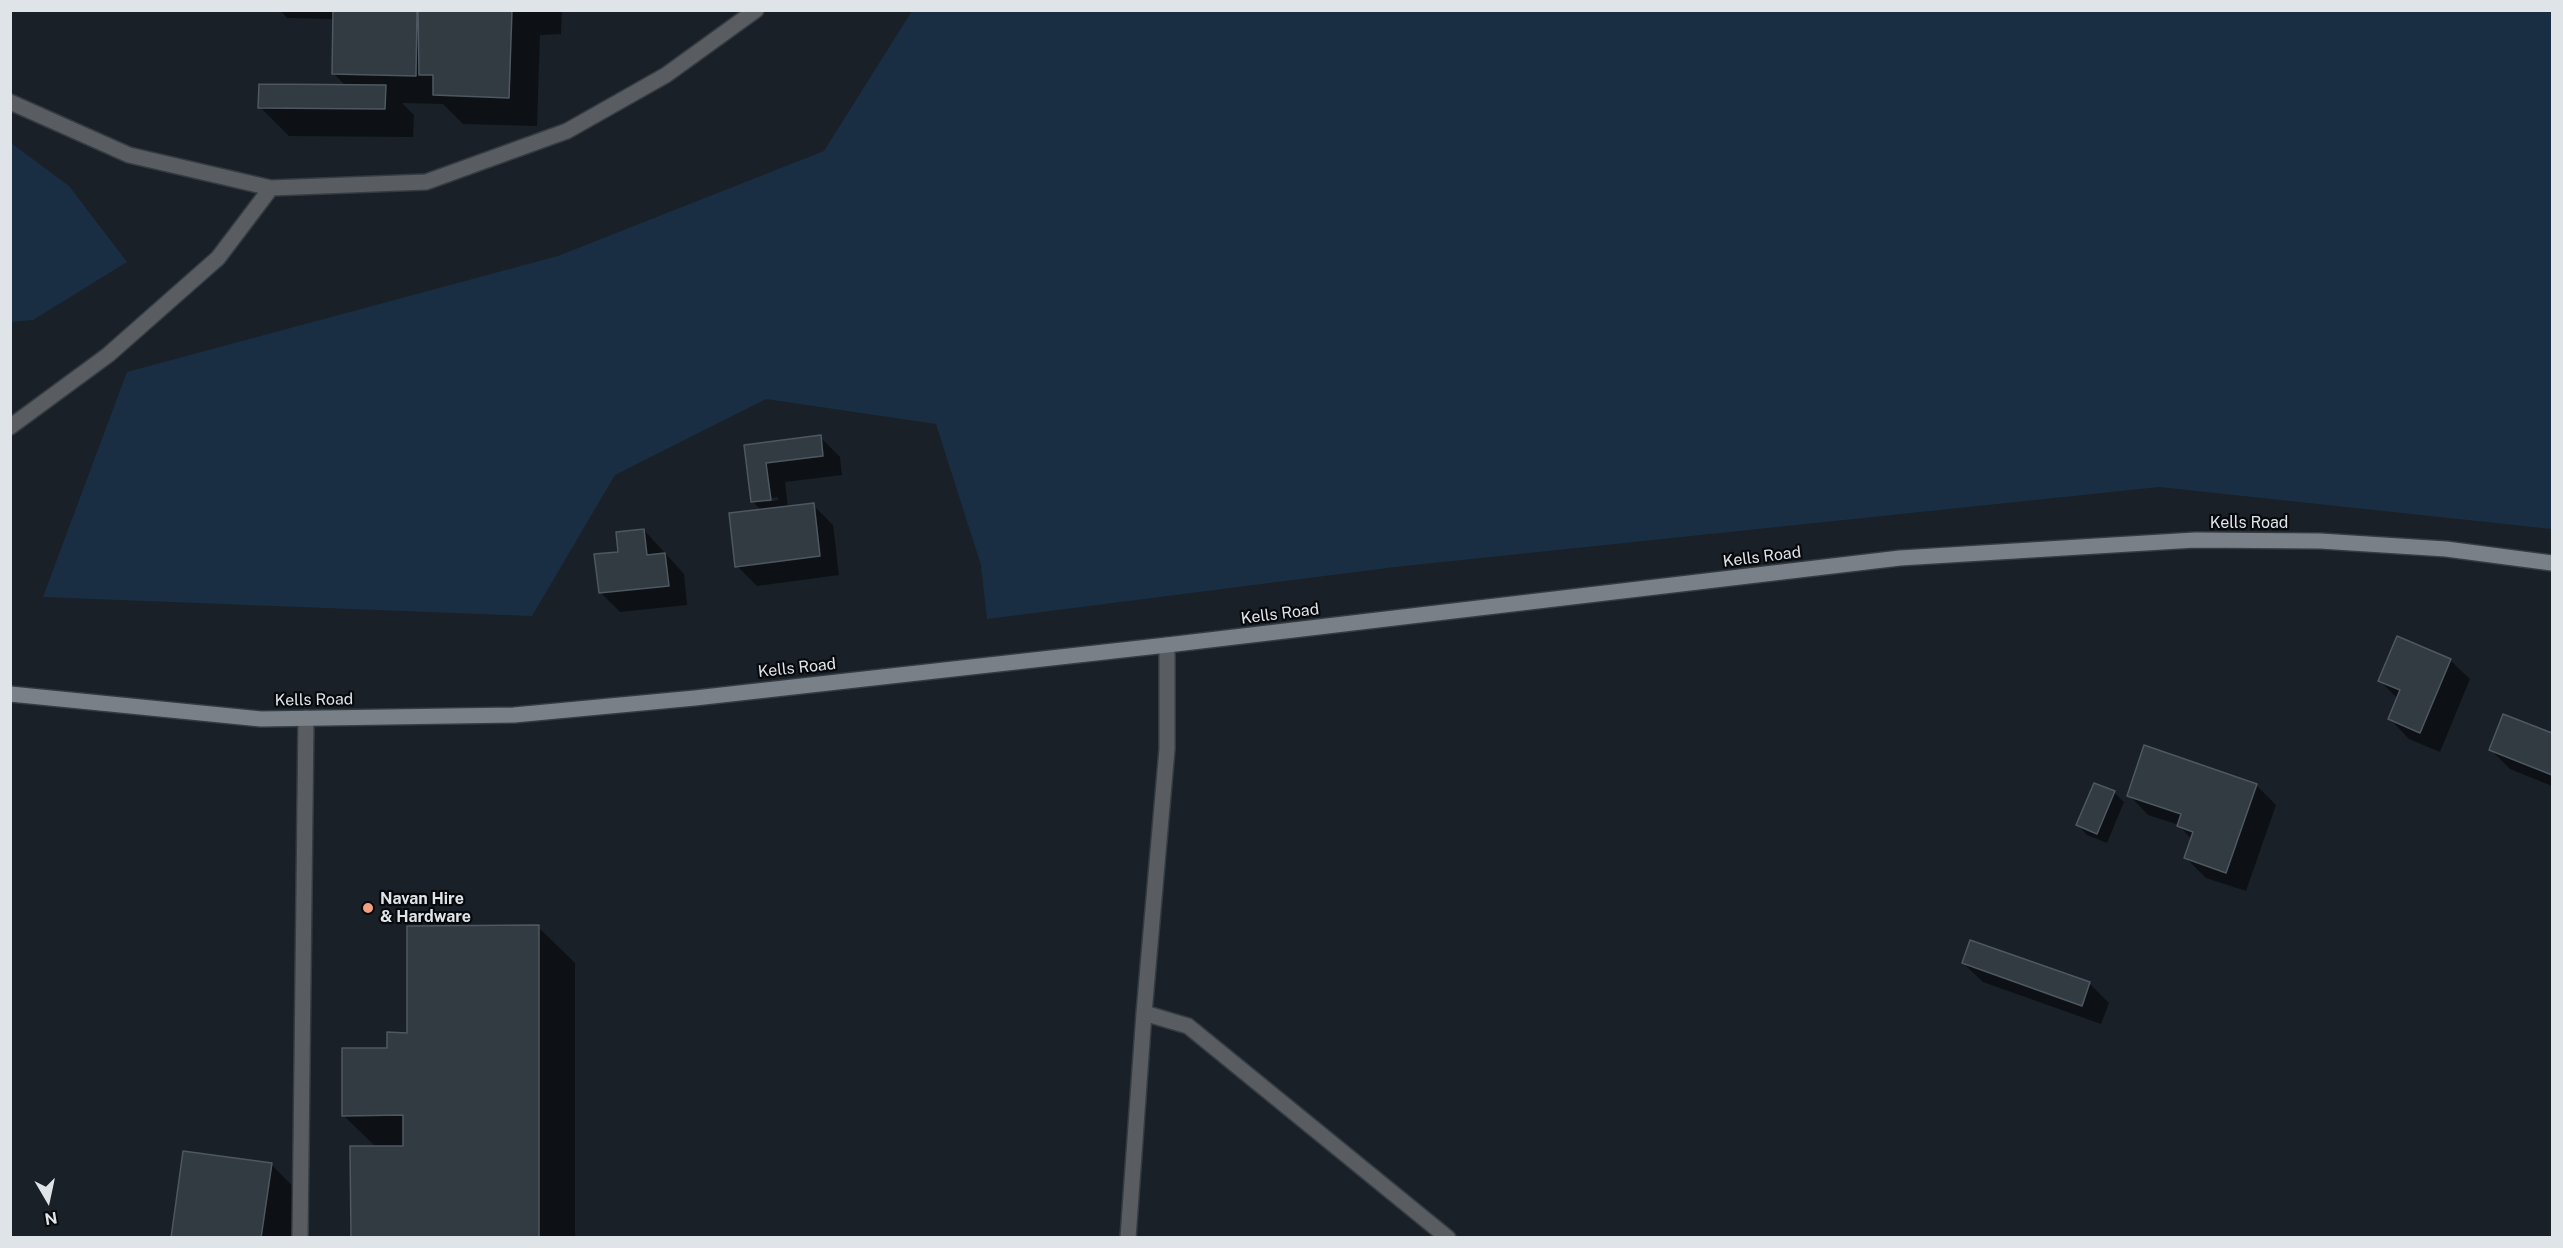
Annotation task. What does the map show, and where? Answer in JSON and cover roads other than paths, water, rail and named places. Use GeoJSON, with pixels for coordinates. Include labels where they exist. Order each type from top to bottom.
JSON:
{"type":"FeatureCollection","features":[{"type":"Feature","properties":{"kind":"main road","name":"Kells Road"},"geometry":{"type":"LineString","coordinates":[[10,694],[261,719],[513,715],[695,698],[1167,645],[1900,558],[2195,540],[2366,544],[2446,549],[2553,563]]}},
{"type":"Feature","properties":{"kind":"lane"},"geometry":{"type":"LineString","coordinates":[[10,102],[129,155],[271,188],[426,182],[567,131],[666,75],[756,10]]}},
{"type":"Feature","properties":{"kind":"lane"},"geometry":{"type":"LineString","coordinates":[[10,427],[108,355],[218,258],[271,188]]}},
{"type":"Feature","properties":{"kind":"lane"},"geometry":{"type":"LineString","coordinates":[[1128,1238],[1144,1013],[1167,749],[1167,645]]}},
{"type":"Feature","properties":{"kind":"lane"},"geometry":{"type":"LineString","coordinates":[[300,1238],[306,718]]}},
{"type":"Feature","properties":{"kind":"lane"},"geometry":{"type":"LineString","coordinates":[[1144,1013],[1188,1026],[1448,1238]]}},
{"type":"Feature","properties":{"kind":"place","name":"Navan Hire & Hardware"},"geometry":{"type":"Point","coordinates":[368,908]}}]}
